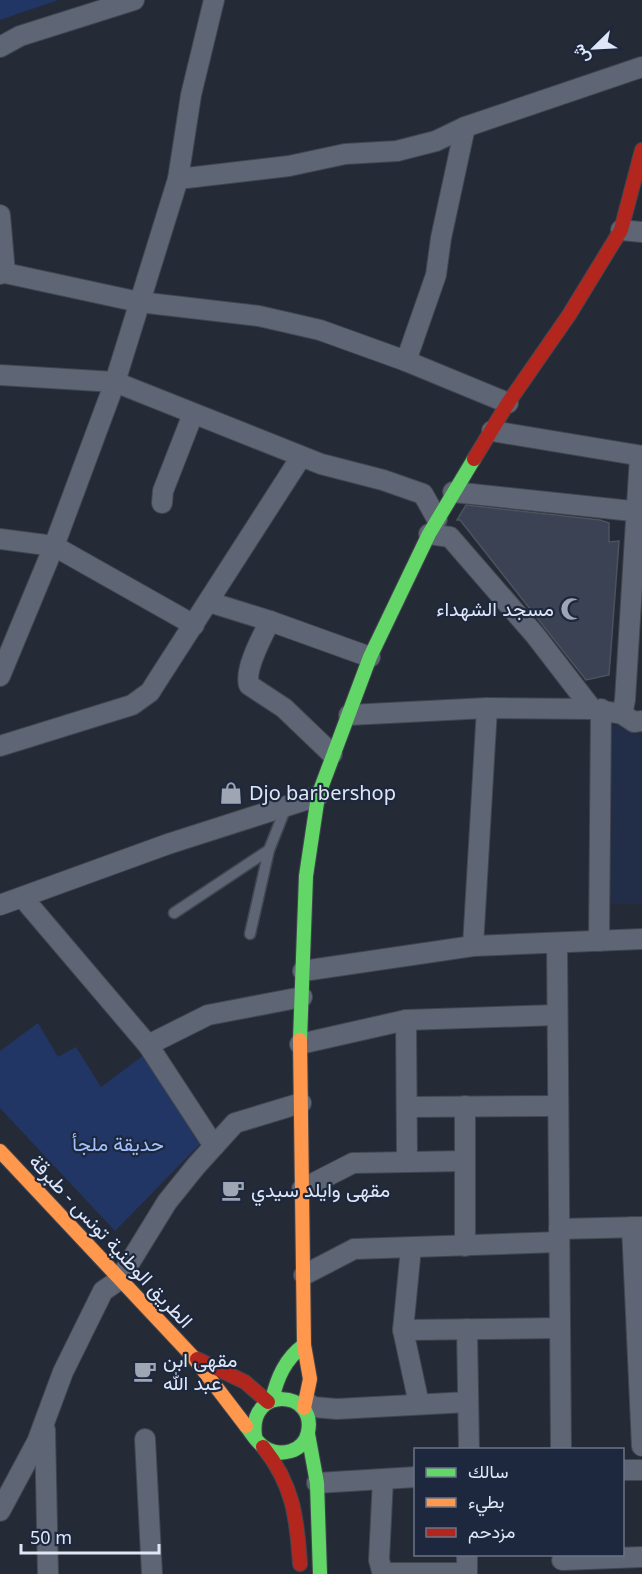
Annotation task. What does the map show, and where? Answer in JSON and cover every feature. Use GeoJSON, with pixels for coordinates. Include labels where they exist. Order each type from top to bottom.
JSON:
{"type":"FeatureCollection","features":[{"type":"Feature","properties":{"kind":"main road"},"geometry":{"type":"LineString","coordinates":[[321,1574],[317,1483],[305,1405],[310,1379],[304,1345],[300,1103],[306,876],[318,796],[370,657],[433,526],[508,403],[569,315],[621,230],[642,150]]}},
{"type":"Feature","properties":{"kind":"main road","name":"الطريق الوطنية تونس - طبرقة"},"geometry":{"type":"LineString","coordinates":[[0,1151],[194,1358],[279,1469],[286,1481],[297,1524],[300,1574]]}},
{"type":"Feature","properties":{"kind":"main road"},"geometry":{"type":"LineString","coordinates":[[304,1345],[288,1359],[270,1401],[257,1413],[254,1428],[259,1441],[273,1453],[284,1454],[295,1451],[303,1444],[308,1434]]}},
{"type":"Feature","properties":{"kind":"main road","name":"الطريق الوطنية تونس - طبرقة"},"geometry":{"type":"LineString","coordinates":[[194,1358],[248,1384],[270,1401]]}},
{"type":"Feature","properties":{"kind":"main road"},"geometry":{"type":"LineString","coordinates":[[270,1401],[290,1400],[305,1405]]}},
{"type":"Feature","properties":{"kind":"street"},"geometry":{"type":"LineString","coordinates":[[0,46],[20,36],[134,0]]}},
{"type":"Feature","properties":{"kind":"street"},"geometry":{"type":"LineString","coordinates":[[0,676],[54,546],[115,382],[178,179],[191,95],[214,0]]}},
{"type":"Feature","properties":{"kind":"street"},"geometry":{"type":"LineString","coordinates":[[178,179],[289,166],[345,154],[398,151],[436,141],[465,127],[642,67]]}},
{"type":"Feature","properties":{"kind":"street"},"geometry":{"type":"LineString","coordinates":[[406,361],[436,275],[441,238],[465,127]]}},
{"type":"Feature","properties":{"kind":"street"},"geometry":{"type":"LineString","coordinates":[[0,215],[3,273],[139,302],[259,316],[320,330],[406,361],[508,403]]}},
{"type":"Feature","properties":{"kind":"street"},"geometry":{"type":"LineString","coordinates":[[621,230],[642,232]]}},
{"type":"Feature","properties":{"kind":"street"},"geometry":{"type":"LineString","coordinates":[[0,375],[115,382],[301,457],[423,494],[433,526],[450,537],[536,634],[596,709],[599,941]]}},
{"type":"Feature","properties":{"kind":"street"},"geometry":{"type":"LineString","coordinates":[[162,503],[163,491],[193,414]]}},
{"type":"Feature","properties":{"kind":"street"},"geometry":{"type":"LineString","coordinates":[[492,431],[641,456],[640,512],[625,700],[635,718]]}},
{"type":"Feature","properties":{"kind":"street"},"geometry":{"type":"LineString","coordinates":[[0,746],[137,703],[150,692],[301,457]]}},
{"type":"Feature","properties":{"kind":"street"},"geometry":{"type":"LineString","coordinates":[[453,492],[640,512]]}},
{"type":"Feature","properties":{"kind":"street"},"geometry":{"type":"LineString","coordinates":[[0,539],[54,546],[194,625]]}},
{"type":"Feature","properties":{"kind":"street"},"geometry":{"type":"LineString","coordinates":[[209,602],[370,657]]}},
{"type":"Feature","properties":{"kind":"street"},"geometry":{"type":"LineString","coordinates":[[270,621],[256,649],[247,677],[249,685],[284,708],[332,754]]}},
{"type":"Feature","properties":{"kind":"street"},"geometry":{"type":"LineString","coordinates":[[349,715],[487,708],[596,709],[635,718]]}},
{"type":"Feature","properties":{"kind":"street"},"geometry":{"type":"LineString","coordinates":[[474,946],[487,708]]}},
{"type":"Feature","properties":{"kind":"street"},"geometry":{"type":"LineString","coordinates":[[0,905],[168,844],[318,796]]}},
{"type":"Feature","properties":{"kind":"street"},"geometry":{"type":"LineString","coordinates":[[23,898],[148,1044],[214,1146]]}},
{"type":"Feature","properties":{"kind":"street"},"geometry":{"type":"LineString","coordinates":[[303,971],[474,946],[642,939]]}},
{"type":"Feature","properties":{"kind":"street"},"geometry":{"type":"LineString","coordinates":[[557,943],[561,1448]]}},
{"type":"Feature","properties":{"kind":"street"},"geometry":{"type":"LineString","coordinates":[[148,1044],[208,1015],[302,997]]}},
{"type":"Feature","properties":{"kind":"street"},"geometry":{"type":"LineString","coordinates":[[300,1044],[406,1020],[557,1015]]}},
{"type":"Feature","properties":{"kind":"street"},"geometry":{"type":"LineString","coordinates":[[406,1020],[407,1161]]}},
{"type":"Feature","properties":{"kind":"street"},"geometry":{"type":"LineString","coordinates":[[0,1511],[37,1442],[63,1372],[103,1291],[119,1280],[167,1202],[235,1123],[300,1103]]}},
{"type":"Feature","properties":{"kind":"street"},"geometry":{"type":"LineString","coordinates":[[465,1106],[465,1246]]}},
{"type":"Feature","properties":{"kind":"street"},"geometry":{"type":"LineString","coordinates":[[408,1107],[558,1106]]}},
{"type":"Feature","properties":{"kind":"street"},"geometry":{"type":"LineString","coordinates":[[302,1189],[353,1163],[465,1161]]}},
{"type":"Feature","properties":{"kind":"street"},"geometry":{"type":"LineString","coordinates":[[304,1275],[354,1250],[465,1246],[637,1227],[642,1446]]}},
{"type":"Feature","properties":{"kind":"street"},"geometry":{"type":"LineString","coordinates":[[411,1248],[404,1330],[419,1404]]}},
{"type":"Feature","properties":{"kind":"street"},"geometry":{"type":"LineString","coordinates":[[404,1330],[560,1328]]}},
{"type":"Feature","properties":{"kind":"street"},"geometry":{"type":"LineString","coordinates":[[467,1329],[469,1448]]}},
{"type":"Feature","properties":{"kind":"street"},"geometry":{"type":"LineString","coordinates":[[305,1405],[337,1409],[468,1402]]}},
{"type":"Feature","properties":{"kind":"street"},"geometry":{"type":"LineString","coordinates":[[45,1420],[48,1574]]}},
{"type":"Feature","properties":{"kind":"street"},"geometry":{"type":"LineString","coordinates":[[145,1439],[152,1574]]}},
{"type":"Feature","properties":{"kind":"street"},"geometry":{"type":"LineString","coordinates":[[624,1470],[642,1470]]}},
{"type":"Feature","properties":{"kind":"street"},"geometry":{"type":"LineString","coordinates":[[317,1483],[414,1477]]}},
{"type":"Feature","properties":{"kind":"street"},"geometry":{"type":"LineString","coordinates":[[383,1479],[379,1560],[381,1571],[387,1573],[467,1567]]}},
{"type":"Feature","properties":{"kind":"street"},"geometry":{"type":"LineString","coordinates":[[562,1563],[642,1557]]}},
{"type":"Feature","properties":{"kind":"lane"},"geometry":{"type":"LineString","coordinates":[[250,934],[269,850],[286,806]]}},
{"type":"Feature","properties":{"kind":"lane"},"geometry":{"type":"LineString","coordinates":[[174,913],[269,850]]}},
{"type":"Feature","properties":{"kind":"shaded area"},"geometry":{"type":"Polygon","coordinates":[[[607,725],[642,727],[642,904],[611,904],[607,725]]]}},
{"type":"Feature","properties":{"kind":"green space"},"geometry":{"type":"Polygon","coordinates":[[[0,0],[58,0],[0,20],[0,0]]]}},
{"type":"Feature","properties":{"kind":"green space","name":"حديقة ملجأ"},"geometry":{"type":"Polygon","coordinates":[[[38,1023],[58,1057],[76,1047],[101,1087],[144,1055],[201,1143],[115,1231],[0,1108],[0,1051],[38,1023]]]}},
{"type":"Feature","properties":{"kind":"building","name":"مسجد الشهداء"},"geometry":{"type":"Polygon","coordinates":[[[466,505],[600,520],[609,523],[609,542],[619,541],[609,675],[586,680],[460,520],[457,520],[466,505]]]}},
{"type":"Feature","properties":{"kind":"traffic: fast"},"geometry":{"type":"LineString","coordinates":[[300,1040],[306,876],[318,796],[370,657],[429,534],[474,459]]}},
{"type":"Feature","properties":{"kind":"traffic: fast"},"geometry":{"type":"LineString","coordinates":[[272,1400],[283,1370],[297,1350],[304,1345]]}},
{"type":"Feature","properties":{"kind":"traffic: fast"},"geometry":{"type":"LineString","coordinates":[[246,1426],[264,1447],[284,1452],[297,1448],[306,1439],[308,1418],[303,1408],[293,1401],[282,1399],[271,1401],[262,1408],[256,1419],[255,1436]]}},
{"type":"Feature","properties":{"kind":"traffic: fast"},"geometry":{"type":"LineString","coordinates":[[308,1434],[317,1483],[320,1574]]}},
{"type":"Feature","properties":{"kind":"traffic: slow"},"geometry":{"type":"LineString","coordinates":[[300,1040],[304,1345],[310,1379],[304,1408]]}},
{"type":"Feature","properties":{"kind":"traffic: slow"},"geometry":{"type":"LineString","coordinates":[[0,1151],[194,1358],[246,1426]]}},
{"type":"Feature","properties":{"kind":"traffic: jam"},"geometry":{"type":"LineString","coordinates":[[474,459],[508,403],[569,315],[621,230],[642,150]]}},
{"type":"Feature","properties":{"kind":"traffic: jam"},"geometry":{"type":"LineString","coordinates":[[197,1359],[245,1382],[268,1402]]}},
{"type":"Feature","properties":{"kind":"traffic: jam"},"geometry":{"type":"LineString","coordinates":[[263,1447],[281,1474],[292,1502],[300,1564]]}},
{"type":"Feature","properties":{"kind":"place","name":"مسجد الشهداء"},"geometry":{"type":"Point","coordinates":[572,609]}},
{"type":"Feature","properties":{"kind":"place","name":"Djo barbershop"},"geometry":{"type":"Point","coordinates":[231,793]}},
{"type":"Feature","properties":{"kind":"place","name":"مقهى وايلد سيدي"},"geometry":{"type":"Point","coordinates":[233,1190]}},
{"type":"Feature","properties":{"kind":"place","name":"مقهى ابن عبد الله"},"geometry":{"type":"Point","coordinates":[145,1371]}}]}
